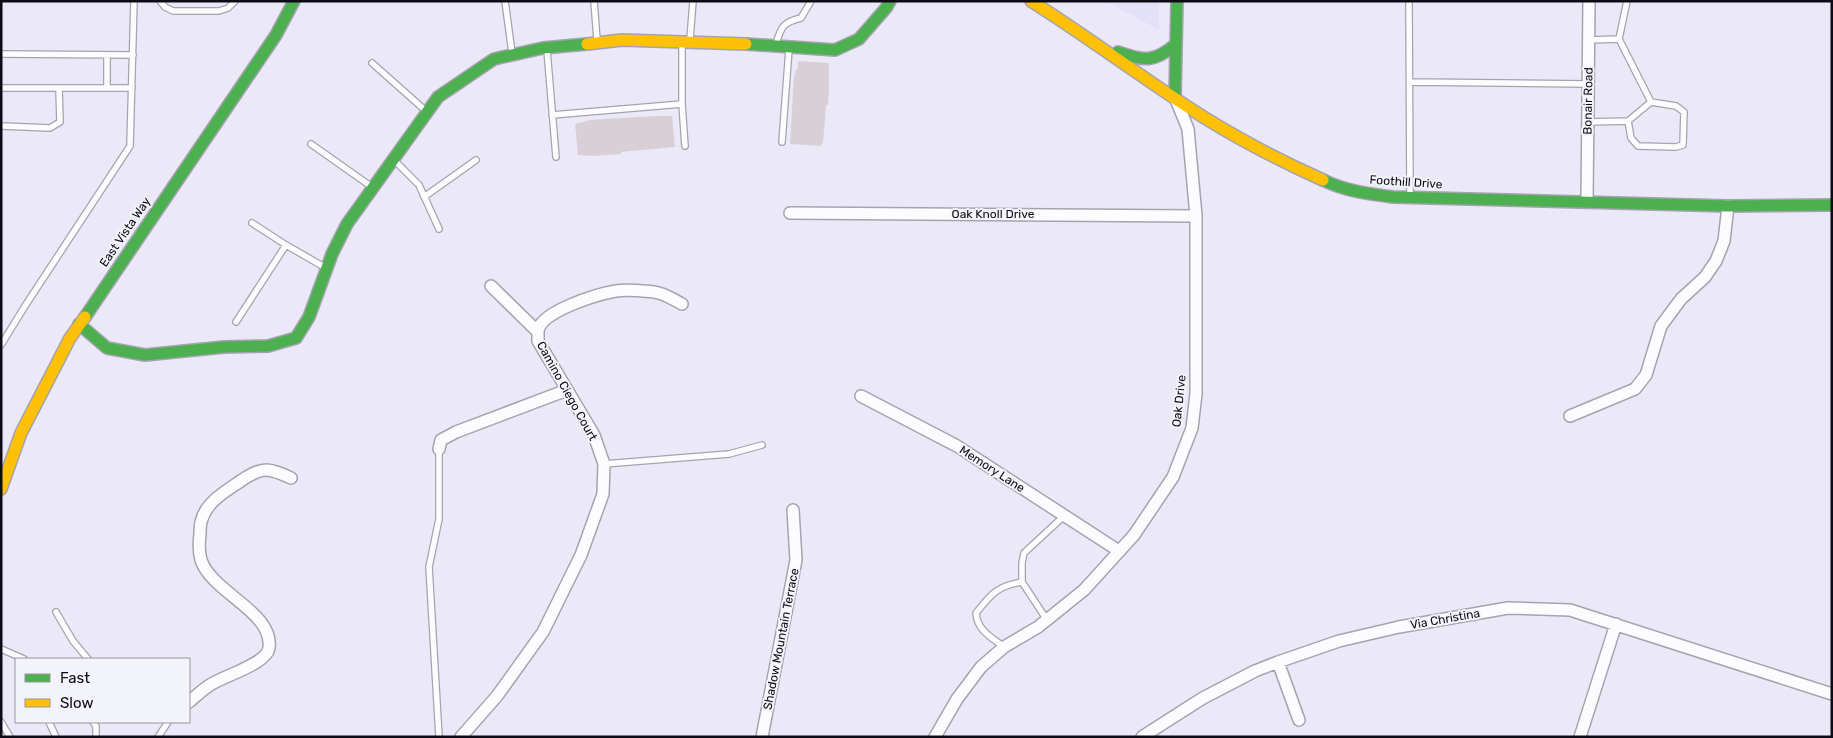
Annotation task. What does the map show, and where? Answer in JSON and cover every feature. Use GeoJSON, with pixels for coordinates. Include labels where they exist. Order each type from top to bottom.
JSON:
{"type":"FeatureCollection","features":[{"type":"Feature","properties":{"kind":"street","name":"East Vista Way"},"geometry":{"type":"LineString","coordinates":[[1,489],[21,433],[70,338],[276,35],[294,1]]}},
{"type":"Feature","properties":{"kind":"street"},"geometry":{"type":"LineString","coordinates":[[79,324],[107,348],[145,355],[224,347],[268,346],[296,338],[309,317],[326,268],[347,224],[438,97],[494,59],[546,48],[622,40],[686,41],[835,50],[859,39],[890,1]]}},
{"type":"Feature","properties":{"kind":"street","name":"Foothill Drive"},"geometry":{"type":"LineString","coordinates":[[1031,1],[1238,137],[1335,186],[1358,192],[1393,197],[1587,200],[1728,206],[1832,205]]}},
{"type":"Feature","properties":{"kind":"street","name":"Oak Drive"},"geometry":{"type":"LineString","coordinates":[[935,737],[956,699],[981,667],[1004,647],[1047,620],[1084,590],[1134,535],[1173,477],[1192,428],[1196,394],[1196,216],[1188,129],[1175,96],[1177,1]]}},
{"type":"Feature","properties":{"kind":"street","name":"Bonair Road"},"geometry":{"type":"LineString","coordinates":[[1587,200],[1590,1]]}},
{"type":"Feature","properties":{"kind":"street"},"geometry":{"type":"LineString","coordinates":[[1101,47],[1143,60],[1157,58],[1176,44]]}},
{"type":"Feature","properties":{"kind":"street"},"geometry":{"type":"LineString","coordinates":[[1570,416],[1635,389],[1646,374],[1661,326],[1681,299],[1705,277],[1716,261],[1724,242],[1728,206]]}},
{"type":"Feature","properties":{"kind":"street","name":"Oak Knoll Drive"},"geometry":{"type":"LineString","coordinates":[[790,213],[1196,216]]}},
{"type":"Feature","properties":{"kind":"street","name":"Camino Ciego Court"},"geometry":{"type":"LineString","coordinates":[[490,286],[538,332]]}},
{"type":"Feature","properties":{"kind":"street","name":"Camino Ciego Court"},"geometry":{"type":"LineString","coordinates":[[461,737],[497,696],[543,632],[581,555],[603,494],[604,464],[594,435],[538,340],[538,328],[548,316],[586,299],[616,291],[657,292],[682,304]]}},
{"type":"Feature","properties":{"kind":"street"},"geometry":{"type":"LineString","coordinates":[[439,449],[441,440],[456,432],[567,390]]}},
{"type":"Feature","properties":{"kind":"street","name":"Memory Lane"},"geometry":{"type":"LineString","coordinates":[[861,396],[956,446],[1118,551]]}},
{"type":"Feature","properties":{"kind":"street"},"geometry":{"type":"LineString","coordinates":[[190,701],[210,685],[262,659],[269,649],[268,635],[255,615],[211,577],[201,560],[199,541],[202,518],[209,505],[228,489],[256,471],[271,469],[291,478]]}},
{"type":"Feature","properties":{"kind":"street","name":"Shadow Mountain Terrace"},"geometry":{"type":"LineString","coordinates":[[762,737],[796,560],[793,510]]}},
{"type":"Feature","properties":{"kind":"street","name":"Via Christina"},"geometry":{"type":"LineString","coordinates":[[1142,737],[1203,698],[1255,671],[1278,662],[1339,641],[1382,631],[1508,608],[1570,610],[1832,694]]}},
{"type":"Feature","properties":{"kind":"street"},"geometry":{"type":"LineString","coordinates":[[1580,737],[1616,624]]}},
{"type":"Feature","properties":{"kind":"street"},"geometry":{"type":"LineString","coordinates":[[1278,662],[1299,720]]}},
{"type":"Feature","properties":{"kind":"lane"},"geometry":{"type":"LineString","coordinates":[[1,345],[130,146],[134,1]]}},
{"type":"Feature","properties":{"kind":"lane"},"geometry":{"type":"LineString","coordinates":[[160,1],[165,7],[173,11],[220,11],[228,8],[235,1]]}},
{"type":"Feature","properties":{"kind":"lane"},"geometry":{"type":"LineString","coordinates":[[505,1],[512,55]]}},
{"type":"Feature","properties":{"kind":"lane"},"geometry":{"type":"LineString","coordinates":[[594,1],[597,42]]}},
{"type":"Feature","properties":{"kind":"lane"},"geometry":{"type":"LineString","coordinates":[[685,146],[682,104],[686,41],[693,1]]}},
{"type":"Feature","properties":{"kind":"lane"},"geometry":{"type":"LineString","coordinates":[[776,46],[781,29],[789,21],[801,18],[811,1]]}},
{"type":"Feature","properties":{"kind":"lane"},"geometry":{"type":"LineString","coordinates":[[1409,1],[1410,197]]}},
{"type":"Feature","properties":{"kind":"lane"},"geometry":{"type":"LineString","coordinates":[[1627,1],[1619,39],[1651,102]]}},
{"type":"Feature","properties":{"kind":"lane"},"geometry":{"type":"LineString","coordinates":[[1589,40],[1619,39]]}},
{"type":"Feature","properties":{"kind":"lane"},"geometry":{"type":"LineString","coordinates":[[782,142],[789,47]]}},
{"type":"Feature","properties":{"kind":"lane"},"geometry":{"type":"LineString","coordinates":[[546,48],[556,157]]}},
{"type":"Feature","properties":{"kind":"lane"},"geometry":{"type":"LineString","coordinates":[[1,54],[133,55]]}},
{"type":"Feature","properties":{"kind":"lane"},"geometry":{"type":"LineString","coordinates":[[107,55],[107,88]]}},
{"type":"Feature","properties":{"kind":"lane"},"geometry":{"type":"LineString","coordinates":[[372,64],[428,112]]}},
{"type":"Feature","properties":{"kind":"lane"},"geometry":{"type":"LineString","coordinates":[[1410,82],[1588,84]]}},
{"type":"Feature","properties":{"kind":"lane"},"geometry":{"type":"LineString","coordinates":[[1,88],[132,88]]}},
{"type":"Feature","properties":{"kind":"lane"},"geometry":{"type":"LineString","coordinates":[[1,126],[50,128],[60,122],[59,88]]}},
{"type":"Feature","properties":{"kind":"lane"},"geometry":{"type":"LineString","coordinates":[[1588,122],[1628,121],[1651,102],[1676,106],[1684,112],[1683,145],[1676,147],[1638,146],[1631,138],[1628,121]]}},
{"type":"Feature","properties":{"kind":"lane"},"geometry":{"type":"LineString","coordinates":[[552,115],[682,104]]}},
{"type":"Feature","properties":{"kind":"lane"},"geometry":{"type":"LineString","coordinates":[[311,144],[374,188]]}},
{"type":"Feature","properties":{"kind":"lane"},"geometry":{"type":"LineString","coordinates":[[394,160],[418,185],[439,229]]}},
{"type":"Feature","properties":{"kind":"lane"},"geometry":{"type":"LineString","coordinates":[[424,197],[476,160]]}},
{"type":"Feature","properties":{"kind":"lane"},"geometry":{"type":"LineString","coordinates":[[252,223],[326,268]]}},
{"type":"Feature","properties":{"kind":"lane"},"geometry":{"type":"LineString","coordinates":[[236,322],[286,245]]}},
{"type":"Feature","properties":{"kind":"lane"},"geometry":{"type":"LineString","coordinates":[[604,464],[729,454],[762,444]]}},
{"type":"Feature","properties":{"kind":"lane"},"geometry":{"type":"LineString","coordinates":[[439,449],[439,519],[429,567],[439,737]]}},
{"type":"Feature","properties":{"kind":"lane"},"geometry":{"type":"LineString","coordinates":[[1047,620],[1022,582],[1022,564],[1024,553],[1064,516]]}},
{"type":"Feature","properties":{"kind":"lane"},"geometry":{"type":"LineString","coordinates":[[1004,647],[982,630],[977,621],[976,613],[992,593],[1012,584],[1022,582]]}},
{"type":"Feature","properties":{"kind":"lane"},"geometry":{"type":"LineString","coordinates":[[56,612],[73,641],[87,658]]}},
{"type":"Feature","properties":{"kind":"lane"},"geometry":{"type":"LineString","coordinates":[[1,649],[21,658]]}},
{"type":"Feature","properties":{"kind":"lane"},"geometry":{"type":"LineString","coordinates":[[1,722],[10,737]]}},
{"type":"Feature","properties":{"kind":"lane"},"geometry":{"type":"LineString","coordinates":[[49,723],[56,737]]}},
{"type":"Feature","properties":{"kind":"lane"},"geometry":{"type":"LineString","coordinates":[[94,723],[96,737]]}},
{"type":"Feature","properties":{"kind":"lane"},"geometry":{"type":"LineString","coordinates":[[158,737],[167,723]]}},
{"type":"Feature","properties":{"kind":"shaded area"},"geometry":{"type":"Polygon","coordinates":[[[1106,1],[1159,1],[1159,30],[1106,1]]]}},
{"type":"Feature","properties":{"kind":"building"},"geometry":{"type":"Polygon","coordinates":[[[798,61],[829,63],[828,105],[826,105],[823,143],[821,146],[790,144],[794,75],[796,69],[798,69],[798,61]]]}},
{"type":"Feature","properties":{"kind":"building"},"geometry":{"type":"Polygon","coordinates":[[[672,116],[675,147],[621,152],[621,154],[578,155],[575,124],[590,120],[672,116]]]}},
{"type":"Feature","properties":{"kind":"traffic: fast"},"geometry":{"type":"LineString","coordinates":[[85,317],[276,35],[294,1]]}},
{"type":"Feature","properties":{"kind":"traffic: fast"},"geometry":{"type":"LineString","coordinates":[[746,44],[835,50],[859,39],[890,1]]}},
{"type":"Feature","properties":{"kind":"traffic: fast"},"geometry":{"type":"LineString","coordinates":[[1175,97],[1177,1]]}},
{"type":"Feature","properties":{"kind":"traffic: fast"},"geometry":{"type":"LineString","coordinates":[[79,324],[107,348],[145,355],[224,347],[268,346],[296,338],[309,317],[332,254],[347,224],[438,97],[494,59],[543,48],[587,44]]}},
{"type":"Feature","properties":{"kind":"traffic: fast"},"geometry":{"type":"LineString","coordinates":[[1118,52],[1135,57],[1148,58],[1161,55],[1176,44]]}},
{"type":"Feature","properties":{"kind":"traffic: fast"},"geometry":{"type":"LineString","coordinates":[[1323,180],[1348,189],[1393,197],[1728,206],[1832,205]]}},
{"type":"Feature","properties":{"kind":"traffic: slow"},"geometry":{"type":"LineString","coordinates":[[1031,1],[1205,118],[1263,151],[1323,180]]}},
{"type":"Feature","properties":{"kind":"traffic: slow"},"geometry":{"type":"LineString","coordinates":[[587,44],[622,40],[746,44]]}},
{"type":"Feature","properties":{"kind":"traffic: slow"},"geometry":{"type":"LineString","coordinates":[[1,489],[21,433],[70,338],[85,317]]}}]}
